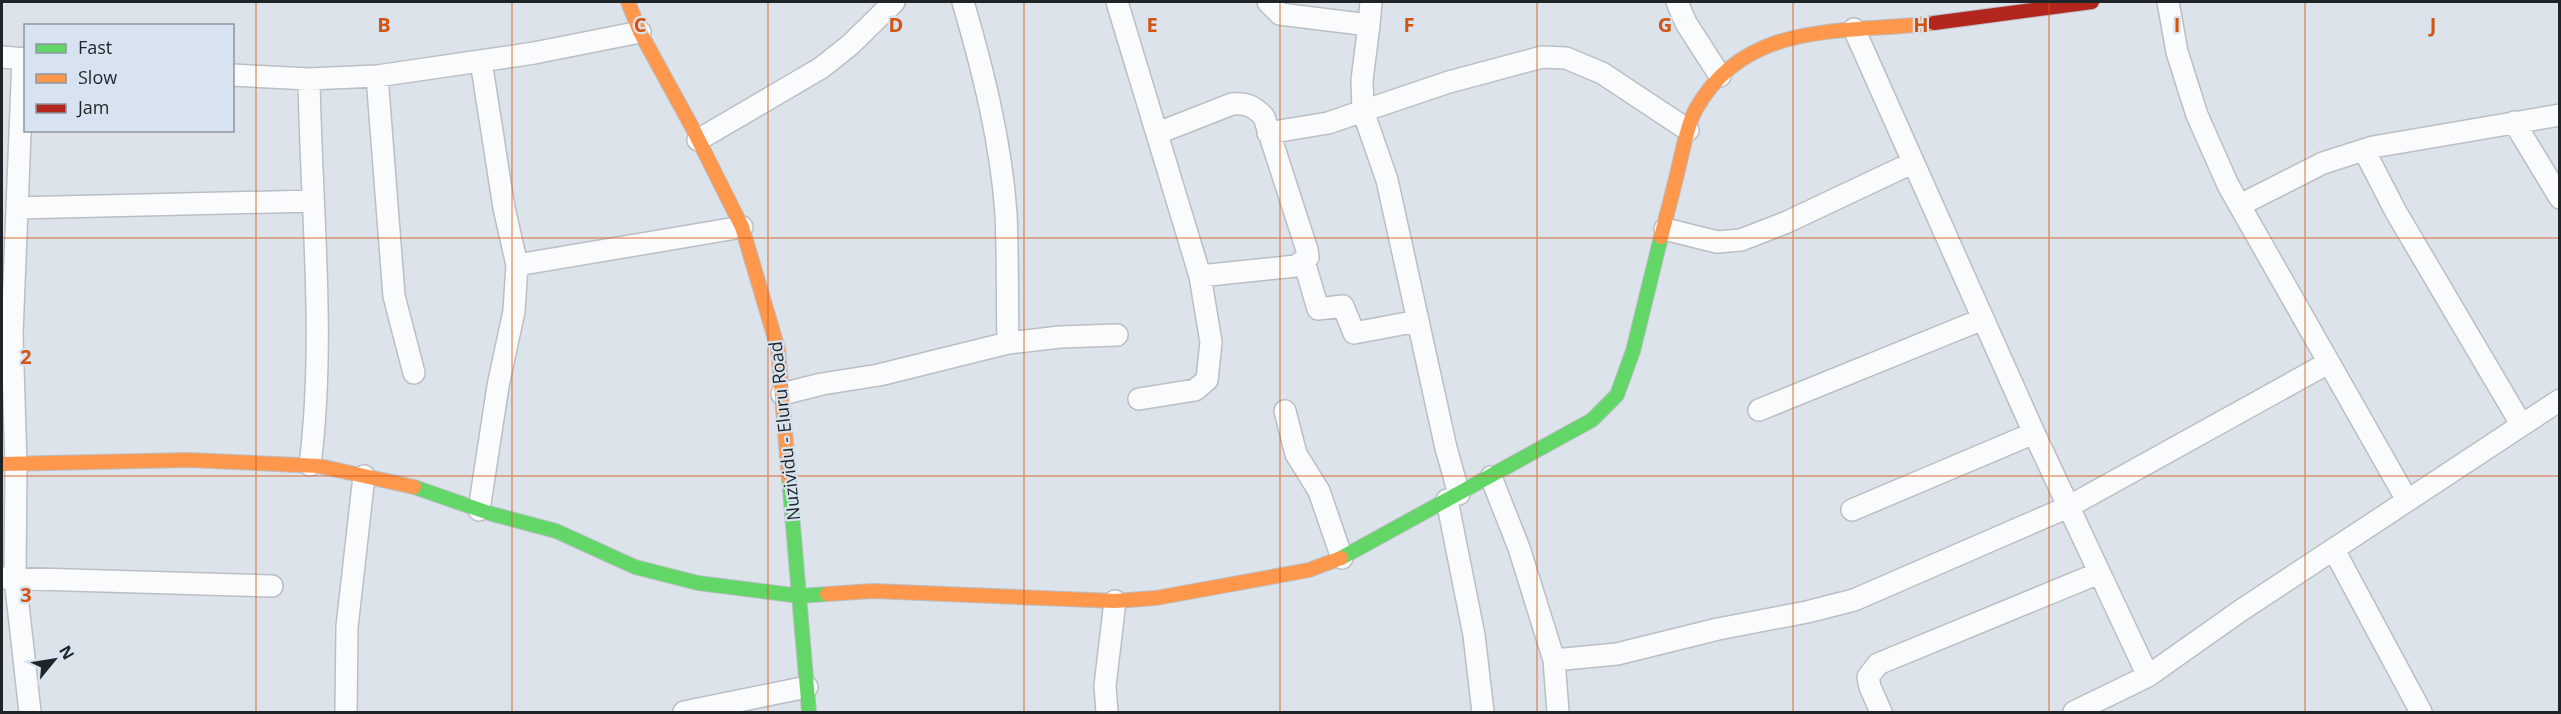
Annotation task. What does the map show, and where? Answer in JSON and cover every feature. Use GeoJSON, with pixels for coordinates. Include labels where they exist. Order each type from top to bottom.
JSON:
{"type":"FeatureCollection","features":[{"type":"Feature","properties":{"kind":"street","name":"Nuzividu - Eluru Road"},"geometry":{"type":"LineString","coordinates":[[628,2],[640,32],[742,228],[778,349],[809,712]]}},
{"type":"Feature","properties":{"kind":"street"},"geometry":{"type":"LineString","coordinates":[[698,140],[821,68],[894,2]]}},
{"type":"Feature","properties":{"kind":"street"},"geometry":{"type":"LineString","coordinates":[[963,2],[983,71],[1006,214],[1008,343]]}},
{"type":"Feature","properties":{"kind":"street"},"geometry":{"type":"LineString","coordinates":[[1117,2],[1200,276],[1210,342],[1207,380],[1195,390],[1139,399]]}},
{"type":"Feature","properties":{"kind":"street"},"geometry":{"type":"LineString","coordinates":[[1268,2],[1280,14],[1370,25]]}},
{"type":"Feature","properties":{"kind":"street"},"geometry":{"type":"LineString","coordinates":[[1371,2],[1362,80],[1363,111],[1387,180],[1446,448],[1483,712]]}},
{"type":"Feature","properties":{"kind":"street"},"geometry":{"type":"LineString","coordinates":[[1677,2],[1686,23],[1720,76]]}},
{"type":"Feature","properties":{"kind":"street"},"geometry":{"type":"LineString","coordinates":[[9,465],[189,460],[335,469],[419,488],[479,510],[556,531],[645,570],[698,583],[800,596],[873,591],[1116,601],[1156,598],[1309,570],[1342,558],[1592,420],[1617,395],[1633,351],[1665,230],[1688,130],[1696,109],[1720,76],[1739,61],[1772,42],[1823,32],[1917,25],[2092,2]]}},
{"type":"Feature","properties":{"kind":"street"},"geometry":{"type":"LineString","coordinates":[[2168,2],[2177,52],[2197,115],[2240,205],[2407,500]]}},
{"type":"Feature","properties":{"kind":"street"},"geometry":{"type":"LineString","coordinates":[[1854,29],[2034,433],[2148,676]]}},
{"type":"Feature","properties":{"kind":"street"},"geometry":{"type":"LineString","coordinates":[[234,75],[309,79],[377,76],[534,53],[640,32]]}},
{"type":"Feature","properties":{"kind":"street"},"geometry":{"type":"LineString","coordinates":[[2,57],[24,59],[17,208],[7,333],[8,578],[30,712]]}},
{"type":"Feature","properties":{"kind":"street"},"geometry":{"type":"LineString","coordinates":[[1268,133],[1328,123],[1449,81],[1542,57],[1566,58],[1602,73],[1688,130]]}},
{"type":"Feature","properties":{"kind":"street"},"geometry":{"type":"LineString","coordinates":[[479,510],[498,386],[514,311],[517,265],[504,208],[481,61]]}},
{"type":"Feature","properties":{"kind":"street"},"geometry":{"type":"LineString","coordinates":[[377,76],[394,296],[414,373]]}},
{"type":"Feature","properties":{"kind":"street"},"geometry":{"type":"LineString","coordinates":[[309,79],[317,274],[315,466]]}},
{"type":"Feature","properties":{"kind":"street"},"geometry":{"type":"LineString","coordinates":[[1158,133],[1232,105],[1245,103],[1255,107],[1264,117],[1292,198],[1307,250],[1308,257],[1304,261],[1296,266],[1200,276]]}},
{"type":"Feature","properties":{"kind":"street"},"geometry":{"type":"LineString","coordinates":[[2240,205],[2323,163],[2364,150],[2559,115]]}},
{"type":"Feature","properties":{"kind":"street"},"geometry":{"type":"LineString","coordinates":[[2514,122],[2559,198]]}},
{"type":"Feature","properties":{"kind":"street"},"geometry":{"type":"LineString","coordinates":[[2364,150],[2396,212],[2521,424]]}},
{"type":"Feature","properties":{"kind":"street"},"geometry":{"type":"LineString","coordinates":[[1665,230],[1717,242],[1741,240],[1787,222],[1912,163]]}},
{"type":"Feature","properties":{"kind":"street"},"geometry":{"type":"LineString","coordinates":[[17,208],[313,201]]}},
{"type":"Feature","properties":{"kind":"street"},"geometry":{"type":"LineString","coordinates":[[517,265],[742,228]]}},
{"type":"Feature","properties":{"kind":"street"},"geometry":{"type":"LineString","coordinates":[[1304,261],[1318,309],[1342,306],[1354,333],[1418,321]]}},
{"type":"Feature","properties":{"kind":"street"},"geometry":{"type":"LineString","coordinates":[[1759,410],[1983,319]]}},
{"type":"Feature","properties":{"kind":"street"},"geometry":{"type":"LineString","coordinates":[[782,394],[822,384],[879,375],[1008,343],[1060,337],[1117,335]]}},
{"type":"Feature","properties":{"kind":"street"},"geometry":{"type":"LineString","coordinates":[[1554,660],[1617,654],[1718,629],[1854,600],[2068,507],[2328,363]]}},
{"type":"Feature","properties":{"kind":"street"},"geometry":{"type":"LineString","coordinates":[[2074,712],[2148,676],[2240,611],[2559,400]]}},
{"type":"Feature","properties":{"kind":"street"},"geometry":{"type":"LineString","coordinates":[[1285,411],[1296,454],[1319,491],[1342,558]]}},
{"type":"Feature","properties":{"kind":"street"},"geometry":{"type":"LineString","coordinates":[[1852,510],[2034,433]]}},
{"type":"Feature","properties":{"kind":"street"},"geometry":{"type":"LineString","coordinates":[[346,712],[347,627],[364,476]]}},
{"type":"Feature","properties":{"kind":"street"},"geometry":{"type":"LineString","coordinates":[[1491,477],[1519,548],[1554,660],[1558,712]]}},
{"type":"Feature","properties":{"kind":"street"},"geometry":{"type":"LineString","coordinates":[[2334,550],[2421,712]]}},
{"type":"Feature","properties":{"kind":"street"},"geometry":{"type":"LineString","coordinates":[[1881,712],[1868,677],[1878,664],[2099,573]]}},
{"type":"Feature","properties":{"kind":"street"},"geometry":{"type":"LineString","coordinates":[[8,578],[272,586]]}},
{"type":"Feature","properties":{"kind":"street"},"geometry":{"type":"LineString","coordinates":[[1107,712],[1105,686],[1116,601]]}},
{"type":"Feature","properties":{"kind":"street"},"geometry":{"type":"LineString","coordinates":[[684,712],[807,687]]}},
{"type":"Feature","properties":{"kind":"traffic: fast"},"geometry":{"type":"LineString","coordinates":[[1341,558],[1592,420],[1617,395],[1633,351],[1661,237]]}},
{"type":"Feature","properties":{"kind":"traffic: fast"},"geometry":{"type":"LineString","coordinates":[[789,479],[809,712]]}},
{"type":"Feature","properties":{"kind":"traffic: fast"},"geometry":{"type":"LineString","coordinates":[[414,487],[492,514],[556,531],[635,567],[698,583],[800,596],[827,594]]}},
{"type":"Feature","properties":{"kind":"traffic: slow"},"geometry":{"type":"LineString","coordinates":[[628,2],[640,32],[692,127],[742,227],[778,349],[789,479]]}},
{"type":"Feature","properties":{"kind":"traffic: slow"},"geometry":{"type":"LineString","coordinates":[[1661,237],[1693,114],[1717,80],[1742,59],[1771,45],[1802,36],[1834,31],[1934,23]]}},
{"type":"Feature","properties":{"kind":"traffic: slow"},"geometry":{"type":"LineString","coordinates":[[2,464],[189,460],[319,466],[414,487]]}},
{"type":"Feature","properties":{"kind":"traffic: slow"},"geometry":{"type":"LineString","coordinates":[[827,594],[873,591],[1115,601],[1156,598],[1309,570],[1341,558]]}},
{"type":"Feature","properties":{"kind":"traffic: jam"},"geometry":{"type":"LineString","coordinates":[[1934,23],[2092,2]]}}]}
